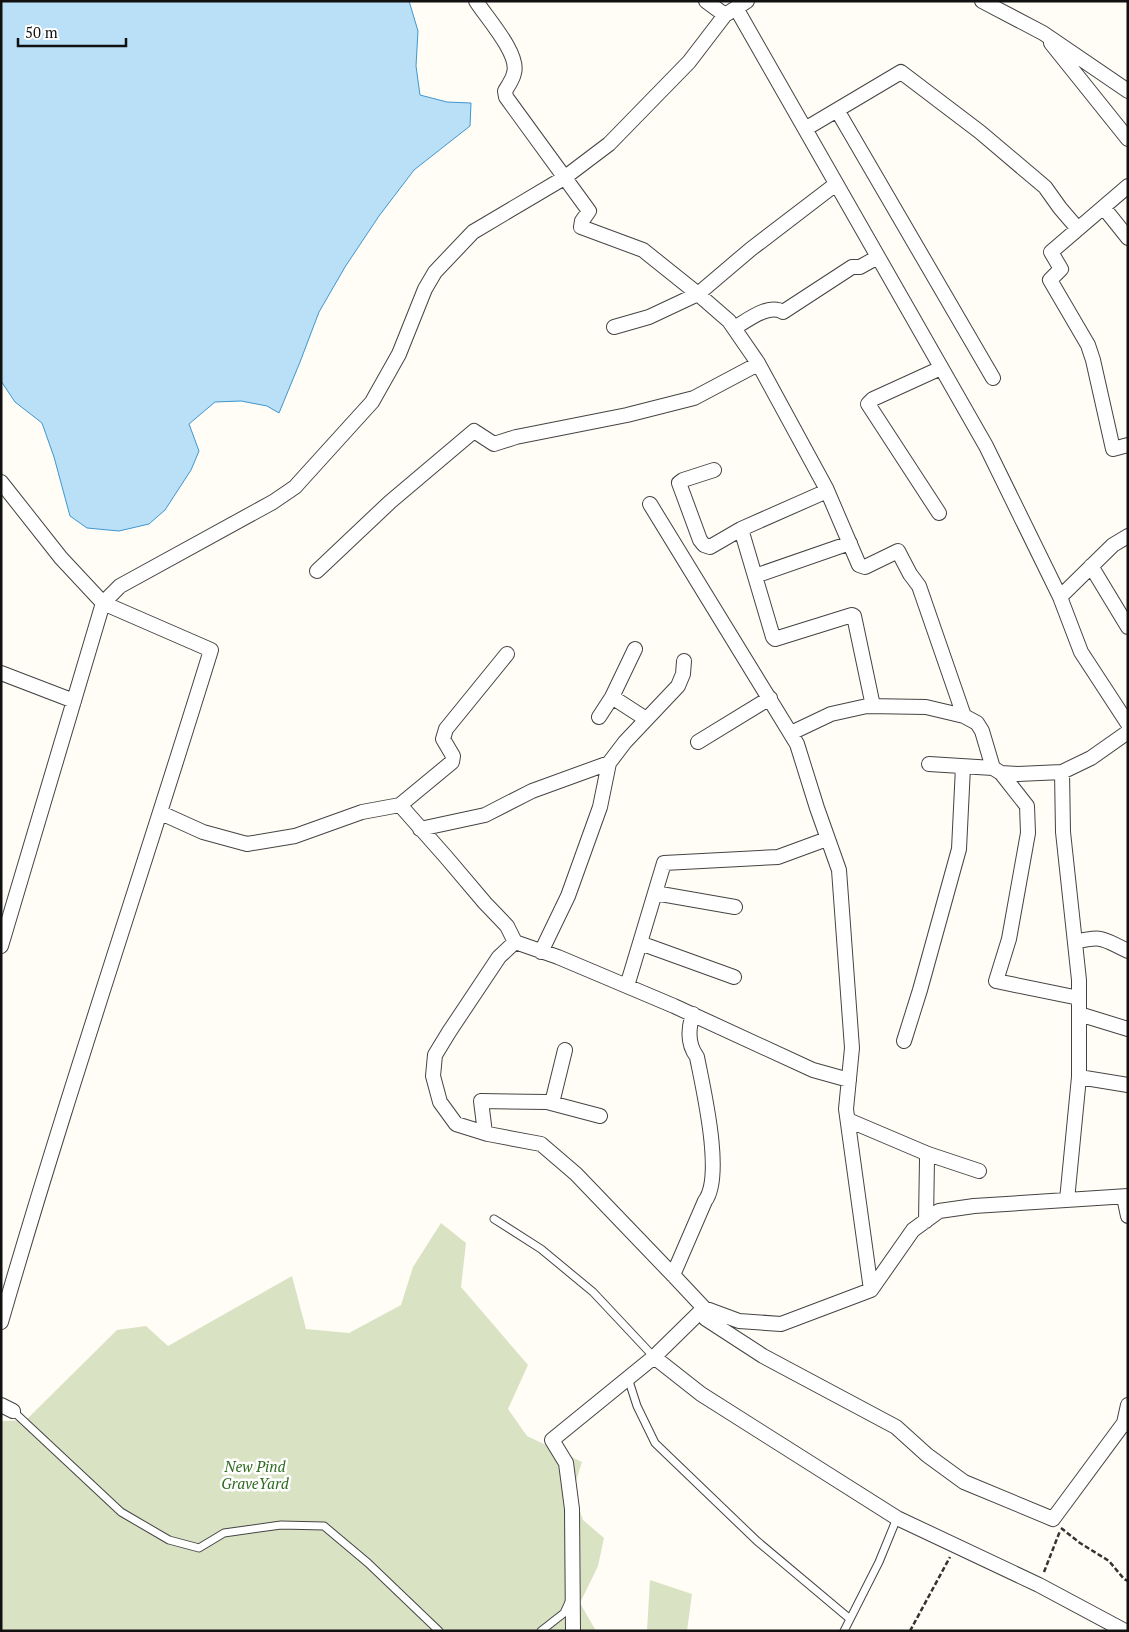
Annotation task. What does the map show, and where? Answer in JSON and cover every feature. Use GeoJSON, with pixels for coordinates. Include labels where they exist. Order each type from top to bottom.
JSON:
{"type":"FeatureCollection","features":[{"type":"Feature","properties":{"kind":"street"},"geometry":{"type":"LineString","coordinates":[[476,1],[514,59],[515,73],[505,91],[506,96],[589,211],[582,221],[581,227],[644,250],[719,312],[734,328],[758,364],[827,491],[859,564],[865,567],[898,551],[910,574],[919,586],[964,716]]}},
{"type":"Feature","properties":{"kind":"street"},"geometry":{"type":"LineString","coordinates":[[706,1],[736,8],[986,446],[1060,596],[1081,652],[1128,724]]}},
{"type":"Feature","properties":{"kind":"street"},"geometry":{"type":"LineString","coordinates":[[982,1],[1043,32],[1128,91]]}},
{"type":"Feature","properties":{"kind":"street"},"geometry":{"type":"LineString","coordinates":[[1,946],[103,603],[120,586],[257,511],[294,487],[372,402],[399,354],[425,289],[435,272],[473,232],[564,178],[609,144],[689,62],[736,8]]}},
{"type":"Feature","properties":{"kind":"street"},"geometry":{"type":"LineString","coordinates":[[1043,32],[1128,138]]}},
{"type":"Feature","properties":{"kind":"street"},"geometry":{"type":"LineString","coordinates":[[805,129],[900,72],[980,132],[1045,187],[1078,229]]}},
{"type":"Feature","properties":{"kind":"street"},"geometry":{"type":"LineString","coordinates":[[837,110],[993,378]]}},
{"type":"Feature","properties":{"kind":"street"},"geometry":{"type":"LineString","coordinates":[[614,326],[649,317],[698,294],[751,249],[836,184]]}},
{"type":"Feature","properties":{"kind":"street"},"geometry":{"type":"LineString","coordinates":[[1128,186],[1051,252],[1061,269],[1050,280],[1088,345],[1113,448],[1128,445]]}},
{"type":"Feature","properties":{"kind":"street"},"geometry":{"type":"LineString","coordinates":[[1104,208],[1128,238]]}},
{"type":"Feature","properties":{"kind":"street"},"geometry":{"type":"LineString","coordinates":[[734,328],[768,310],[777,308],[784,312],[852,267],[860,267],[878,258]]}},
{"type":"Feature","properties":{"kind":"street"},"geometry":{"type":"LineString","coordinates":[[317,571],[390,502],[474,431],[477,431],[494,444],[516,437],[627,415],[694,398],[758,364]]}},
{"type":"Feature","properties":{"kind":"street"},"geometry":{"type":"LineString","coordinates":[[939,513],[868,404],[873,399],[941,368]]}},
{"type":"Feature","properties":{"kind":"street"},"geometry":{"type":"LineString","coordinates":[[714,470],[679,483],[700,540],[704,545],[710,547],[741,529],[827,491]]}},
{"type":"Feature","properties":{"kind":"street"},"geometry":{"type":"LineString","coordinates":[[1,482],[62,558],[103,603],[211,650],[161,813],[34,1207],[1,1322]]}},
{"type":"Feature","properties":{"kind":"street"},"geometry":{"type":"LineString","coordinates":[[650,504],[797,744],[839,870],[852,1048],[846,1109],[872,1290]]}},
{"type":"Feature","properties":{"kind":"street"},"geometry":{"type":"LineString","coordinates":[[741,529],[773,637],[775,639],[852,615],[854,616],[873,706]]}},
{"type":"Feature","properties":{"kind":"street"},"geometry":{"type":"LineString","coordinates":[[1060,596],[1113,545],[1128,536]]}},
{"type":"Feature","properties":{"kind":"street"},"geometry":{"type":"LineString","coordinates":[[755,576],[850,543]]}},
{"type":"Feature","properties":{"kind":"street"},"geometry":{"type":"LineString","coordinates":[[1091,566],[1128,627]]}},
{"type":"Feature","properties":{"kind":"street"},"geometry":{"type":"LineString","coordinates":[[599,717],[612,697],[635,649]]}},
{"type":"Feature","properties":{"kind":"street"},"geometry":{"type":"LineString","coordinates":[[161,813],[203,832],[247,844],[295,836],[362,812],[400,806],[452,762],[453,756],[443,739],[446,729],[507,654]]}},
{"type":"Feature","properties":{"kind":"street"},"geometry":{"type":"LineString","coordinates":[[540,952],[568,896],[600,808],[609,763],[625,742],[678,686],[684,661]]}},
{"type":"Feature","properties":{"kind":"street"},"geometry":{"type":"LineString","coordinates":[[1,673],[74,701]]}},
{"type":"Feature","properties":{"kind":"street"},"geometry":{"type":"LineString","coordinates":[[612,697],[646,719]]}},
{"type":"Feature","properties":{"kind":"street"},"geometry":{"type":"LineString","coordinates":[[698,742],[770,698]]}},
{"type":"Feature","properties":{"kind":"street"},"geometry":{"type":"LineString","coordinates":[[791,733],[831,714],[873,706],[926,707],[964,716],[977,723],[982,731],[997,771],[1027,806],[1028,832],[1010,939],[996,981],[1079,998]]}},
{"type":"Feature","properties":{"kind":"street"},"geometry":{"type":"LineString","coordinates":[[929,764],[1018,774],[1062,772],[1091,758],[1128,732]]}},
{"type":"Feature","properties":{"kind":"street"},"geometry":{"type":"LineString","coordinates":[[420,829],[486,814],[532,791],[609,763]]}},
{"type":"Feature","properties":{"kind":"street"},"geometry":{"type":"LineString","coordinates":[[904,1041],[959,849],[963,767]]}},
{"type":"Feature","properties":{"kind":"street"},"geometry":{"type":"LineString","coordinates":[[1062,772],[1063,832],[1079,980],[1078,1077],[1067,1200]]}},
{"type":"Feature","properties":{"kind":"street"},"geometry":{"type":"LineString","coordinates":[[400,806],[507,926],[515,942],[558,957],[693,1014],[814,1070],[849,1080]]}},
{"type":"Feature","properties":{"kind":"street"},"geometry":{"type":"LineString","coordinates":[[627,986],[664,863],[778,857],[828,839]]}},
{"type":"Feature","properties":{"kind":"street"},"geometry":{"type":"LineString","coordinates":[[655,893],[735,907]]}},
{"type":"Feature","properties":{"kind":"street"},"geometry":{"type":"LineString","coordinates":[[1075,942],[1094,937],[1103,938],[1128,951]]}},
{"type":"Feature","properties":{"kind":"street"},"geometry":{"type":"LineString","coordinates":[[515,942],[499,957],[448,1032],[436,1055],[433,1076],[440,1102],[456,1124],[485,1133],[541,1144],[576,1174],[704,1308],[739,1321],[781,1324],[872,1290],[913,1230],[939,1211],[974,1206],[1126,1197],[1128,1216]]}},
{"type":"Feature","properties":{"kind":"street"},"geometry":{"type":"LineString","coordinates":[[640,943],[734,977]]}},
{"type":"Feature","properties":{"kind":"street"},"geometry":{"type":"LineString","coordinates":[[673,1275],[705,1201],[711,1194],[713,1178],[709,1115],[698,1057],[692,1050],[689,1031],[693,1014]]}},
{"type":"Feature","properties":{"kind":"street"},"geometry":{"type":"LineString","coordinates":[[1079,1014],[1128,1029]]}},
{"type":"Feature","properties":{"kind":"street"},"geometry":{"type":"LineString","coordinates":[[552,1103],[565,1050]]}},
{"type":"Feature","properties":{"kind":"street"},"geometry":{"type":"LineString","coordinates":[[1078,1077],[1128,1085]]}},
{"type":"Feature","properties":{"kind":"street"},"geometry":{"type":"LineString","coordinates":[[485,1133],[481,1101],[552,1103],[600,1116]]}},
{"type":"Feature","properties":{"kind":"street"},"geometry":{"type":"LineString","coordinates":[[848,1120],[928,1154],[979,1171]]}},
{"type":"Feature","properties":{"kind":"street"},"geometry":{"type":"LineString","coordinates":[[926,1221],[928,1154]]}},
{"type":"Feature","properties":{"kind":"street"},"geometry":{"type":"LineString","coordinates":[[573,1631],[572,1509],[566,1463],[552,1440],[654,1357],[704,1308]]}},
{"type":"Feature","properties":{"kind":"street"},"geometry":{"type":"LineString","coordinates":[[704,1308],[706,1319],[763,1356],[896,1427],[927,1455],[964,1482],[1057,1524],[1126,1424],[1128,1405]]}},
{"type":"Feature","properties":{"kind":"street"},"geometry":{"type":"LineString","coordinates":[[654,1357],[701,1394],[897,1518],[1039,1585],[1125,1631]]}},
{"type":"Feature","properties":{"kind":"lane"},"geometry":{"type":"LineString","coordinates":[[494,1219],[541,1249],[593,1292],[654,1357]]}},
{"type":"Feature","properties":{"kind":"lane"},"geometry":{"type":"LineString","coordinates":[[628,1378],[637,1406],[655,1443],[757,1541],[850,1619]]}},
{"type":"Feature","properties":{"kind":"lane"},"geometry":{"type":"LineString","coordinates":[[7,1408],[121,1512],[168,1540],[199,1548],[224,1533],[281,1525],[324,1526],[368,1563],[439,1631]]}},
{"type":"Feature","properties":{"kind":"lane"},"geometry":{"type":"LineString","coordinates":[[844,1631],[879,1562],[897,1518]]}},
{"type":"Feature","properties":{"kind":"lane"},"geometry":{"type":"LineString","coordinates":[[541,1631],[564,1613],[573,1595]]}},
{"type":"Feature","properties":{"kind":"path"},"geometry":{"type":"LineString","coordinates":[[1039,1585],[1057,1524],[1080,1543],[1108,1561],[1128,1581]]}},
{"type":"Feature","properties":{"kind":"path"},"geometry":{"type":"LineString","coordinates":[[910,1631],[956,1546]]}},
{"type":"Feature","properties":{"kind":"green space","name":"New Pind GraveYard"},"geometry":{"type":"Polygon","coordinates":[[[441,1223],[466,1243],[461,1287],[528,1365],[508,1409],[527,1436],[582,1462],[573,1491],[583,1520],[604,1538],[598,1566],[580,1603],[596,1631],[1,1631],[1,1421],[26,1420],[117,1330],[146,1326],[168,1346],[292,1276],[306,1329],[349,1333],[401,1305],[413,1267],[441,1223]]]}},
{"type":"Feature","properties":{"kind":"green space"},"geometry":{"type":"Polygon","coordinates":[[[650,1580],[692,1594],[687,1631],[647,1631],[650,1580]]]}},
{"type":"Feature","properties":{"kind":"water"},"geometry":{"type":"Polygon","coordinates":[[[1,1],[409,1],[418,31],[416,66],[420,95],[447,102],[471,103],[470,126],[414,170],[379,216],[345,267],[319,312],[279,413],[267,406],[241,401],[215,402],[189,424],[199,451],[191,470],[165,510],[149,524],[119,531],[87,528],[70,516],[54,457],[42,423],[15,402],[1,381],[1,1]]]}}]}
